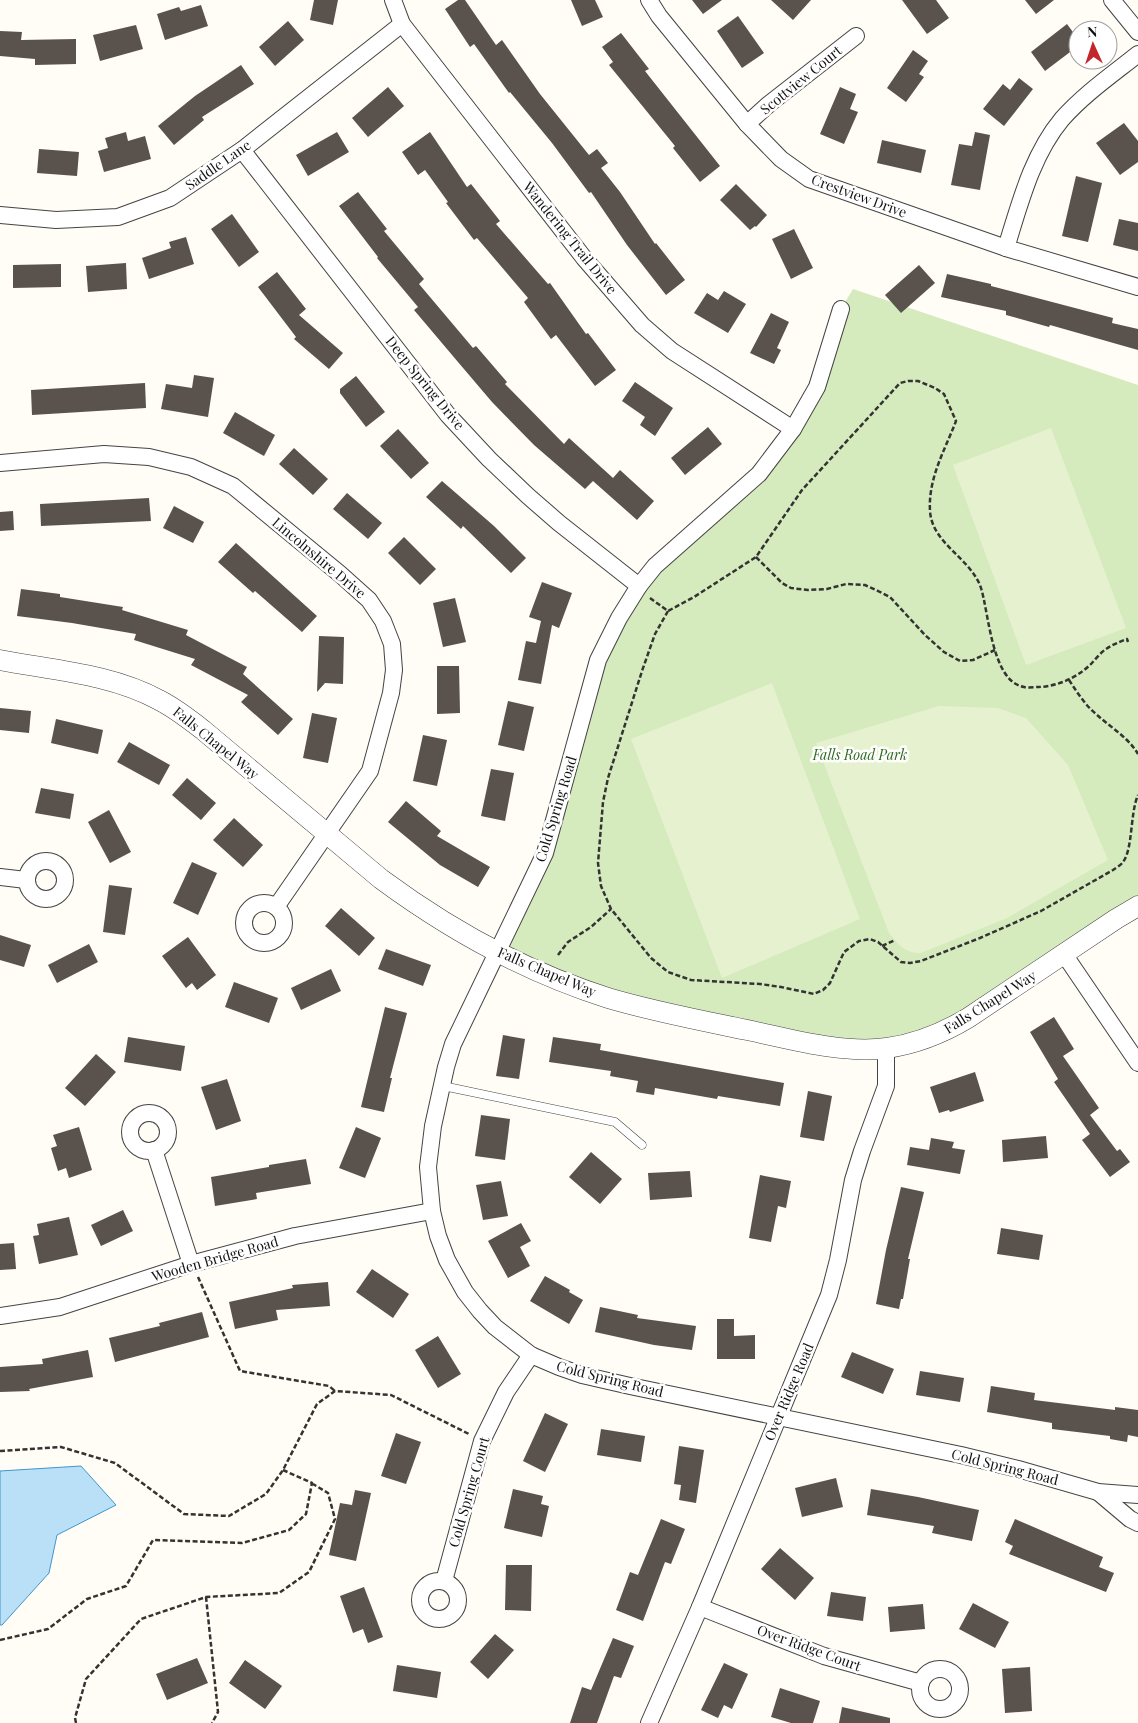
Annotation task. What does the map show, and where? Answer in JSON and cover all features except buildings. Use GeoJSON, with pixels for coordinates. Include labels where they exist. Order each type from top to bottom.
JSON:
{"type":"FeatureCollection","features":[{"type":"Feature","properties":{"kind":"street","name":"Wandering Trail Drive"},"geometry":{"type":"LineString","coordinates":[[393,0],[402,24],[584,258],[642,325],[672,351],[793,429]]}},
{"type":"Feature","properties":{"kind":"street","name":"Crestview Drive"},"geometry":{"type":"LineString","coordinates":[[649,0],[659,16],[747,124],[781,159],[809,179],[1006,248],[1138,287]]}},
{"type":"Feature","properties":{"kind":"street"},"geometry":{"type":"LineString","coordinates":[[1112,0],[1138,32]]}},
{"type":"Feature","properties":{"kind":"street","name":"Saddle Lane"},"geometry":{"type":"LineString","coordinates":[[0,216],[56,220],[118,216],[170,198],[242,150],[402,24]]}},
{"type":"Feature","properties":{"kind":"street","name":"Scottview Court"},"geometry":{"type":"LineString","coordinates":[[747,124],[768,104],[856,36]]}},
{"type":"Feature","properties":{"kind":"street"},"geometry":{"type":"LineString","coordinates":[[1006,248],[1026,183],[1047,142],[1063,119],[1091,92],[1138,54]]}},
{"type":"Feature","properties":{"kind":"street","name":"Deep Spring Drive"},"geometry":{"type":"LineString","coordinates":[[242,150],[455,422],[489,459],[528,496],[639,586]]}},
{"type":"Feature","properties":{"kind":"street","name":"Cold Spring Road"},"geometry":{"type":"LineString","coordinates":[[841,309],[817,387],[793,429],[759,474],[655,566],[618,618],[598,660],[546,853],[453,1044],[430,1146],[429,1190],[438,1236],[447,1260],[465,1292],[480,1311],[496,1327],[531,1355],[559,1367],[582,1375],[961,1455],[1098,1492],[1138,1495]]}},
{"type":"Feature","properties":{"kind":"street","name":"Lincolnshire Drive"},"geometry":{"type":"LineString","coordinates":[[0,463],[104,454],[149,457],[191,468],[233,486],[369,600],[383,621],[392,644],[394,670],[391,693],[370,771],[276,907]]}},
{"type":"Feature","properties":{"kind":"street","name":"Falls Chapel Way"},"geometry":{"type":"LineString","coordinates":[[0,660],[105,679],[159,699],[203,730],[327,834],[412,902],[498,953],[574,986],[608,998],[811,1044],[849,1049],[886,1048],[919,1041],[947,1030],[1138,906]]}},
{"type":"Feature","properties":{"kind":"street"},"geometry":{"type":"LineString","coordinates":[[0,877],[26,880]]}},
{"type":"Feature","properties":{"kind":"street"},"geometry":{"type":"LineString","coordinates":[[1064,954],[1138,1064]]}},
{"type":"Feature","properties":{"kind":"street","name":"Over Ridge Road"},"geometry":{"type":"LineString","coordinates":[[649,1723],[700,1607],[829,1296],[838,1260],[853,1180],[886,1086],[886,1048]]}},
{"type":"Feature","properties":{"kind":"street"},"geometry":{"type":"LineString","coordinates":[[154,1150],[192,1264]]}},
{"type":"Feature","properties":{"kind":"street","name":"Wooden Bridge Road"},"geometry":{"type":"LineString","coordinates":[[0,1316],[60,1307],[192,1264],[296,1236],[432,1211]]}},
{"type":"Feature","properties":{"kind":"street","name":"Cold Spring Court"},"geometry":{"type":"LineString","coordinates":[[444,1581],[482,1441],[506,1392],[531,1355]]}},
{"type":"Feature","properties":{"kind":"street","name":"Cold Spring Road"},"geometry":{"type":"LineString","coordinates":[[1098,1492],[1130,1519],[1138,1523]]}},
{"type":"Feature","properties":{"kind":"street","name":"Over Ridge Court"},"geometry":{"type":"LineString","coordinates":[[700,1607],[824,1656],[921,1683]]}},
{"type":"Feature","properties":{"kind":"lane"},"geometry":{"type":"LineString","coordinates":[[443,1086],[615,1122],[642,1144]]}},
{"type":"Feature","properties":{"kind":"path"},"geometry":{"type":"LineString","coordinates":[[1128,642],[1127,639],[1105,650],[1088,667],[1069,680],[1047,686],[1024,688],[1012,682],[1002,671],[995,650],[986,606],[975,574],[940,537],[934,527],[930,513],[931,488],[936,469],[956,421],[944,394],[918,381],[900,383],[802,490],[756,556],[694,597],[668,611],[655,634],[608,778],[603,802],[598,863],[601,886],[611,909],[651,958],[668,972],[691,980],[767,985],[814,994],[823,990],[830,983],[844,952],[860,941],[870,939],[878,942],[902,962],[921,961],[1041,911],[1113,870],[1123,863],[1128,853],[1134,806],[1138,795]]}},
{"type":"Feature","properties":{"kind":"path"},"geometry":{"type":"LineString","coordinates":[[756,556],[782,583],[791,588],[808,590],[827,589],[846,584],[865,585],[890,597],[925,635],[944,652],[960,661],[973,660],[995,650]]}},
{"type":"Feature","properties":{"kind":"path"},"geometry":{"type":"LineString","coordinates":[[639,586],[655,603],[668,611]]}},
{"type":"Feature","properties":{"kind":"path"},"geometry":{"type":"LineString","coordinates":[[1069,680],[1094,713],[1134,747],[1138,754]]}},
{"type":"Feature","properties":{"kind":"path"},"geometry":{"type":"LineString","coordinates":[[558,955],[568,942],[591,927],[611,909]]}},
{"type":"Feature","properties":{"kind":"path"},"geometry":{"type":"LineString","coordinates":[[882,946],[895,940]]}},
{"type":"Feature","properties":{"kind":"path"},"geometry":{"type":"LineString","coordinates":[[192,1264],[240,1371],[329,1386],[335,1391],[391,1395],[482,1441]]}},
{"type":"Feature","properties":{"kind":"path"},"geometry":{"type":"LineString","coordinates":[[0,1451],[61,1446],[115,1463],[184,1514],[229,1516],[266,1494],[283,1470],[317,1404],[335,1391]]}},
{"type":"Feature","properties":{"kind":"path"},"geometry":{"type":"LineString","coordinates":[[76,1723],[75,1718],[86,1679],[141,1619],[206,1597],[279,1593],[309,1572],[335,1519],[328,1493],[283,1470]]}},
{"type":"Feature","properties":{"kind":"path"},"geometry":{"type":"LineString","coordinates":[[0,1640],[48,1628],[87,1599],[126,1586],[153,1540],[242,1543],[289,1530],[306,1514],[312,1484]]}},
{"type":"Feature","properties":{"kind":"path"},"geometry":{"type":"LineString","coordinates":[[206,1597],[218,1712],[212,1723]]}},
{"type":"Feature","properties":{"kind":"green space","name":"Falls Road Park"},"geometry":{"type":"Polygon","coordinates":[[[853,289],[1138,385],[1138,906],[1024,982],[886,1048],[702,1020],[498,953],[545,853],[598,660],[639,586],[793,429],[841,309],[853,289]]]}},
{"type":"Feature","properties":{"kind":"green space"},"geometry":{"type":"Polygon","coordinates":[[[1051,428],[1126,628],[1026,665],[953,465],[1051,428]]]}},
{"type":"Feature","properties":{"kind":"green space"},"geometry":{"type":"Polygon","coordinates":[[[772,683],[860,919],[722,978],[631,739],[772,683]]]}},
{"type":"Feature","properties":{"kind":"green space"},"geometry":{"type":"Polygon","coordinates":[[[939,706],[998,708],[1026,718],[1068,765],[1108,860],[1007,918],[921,953],[915,953],[902,948],[889,933],[816,743],[939,706]]]}},
{"type":"Feature","properties":{"kind":"water"},"geometry":{"type":"Polygon","coordinates":[[[81,1466],[116,1505],[57,1535],[49,1573],[0,1625],[0,1471],[81,1466]]]}}]}
